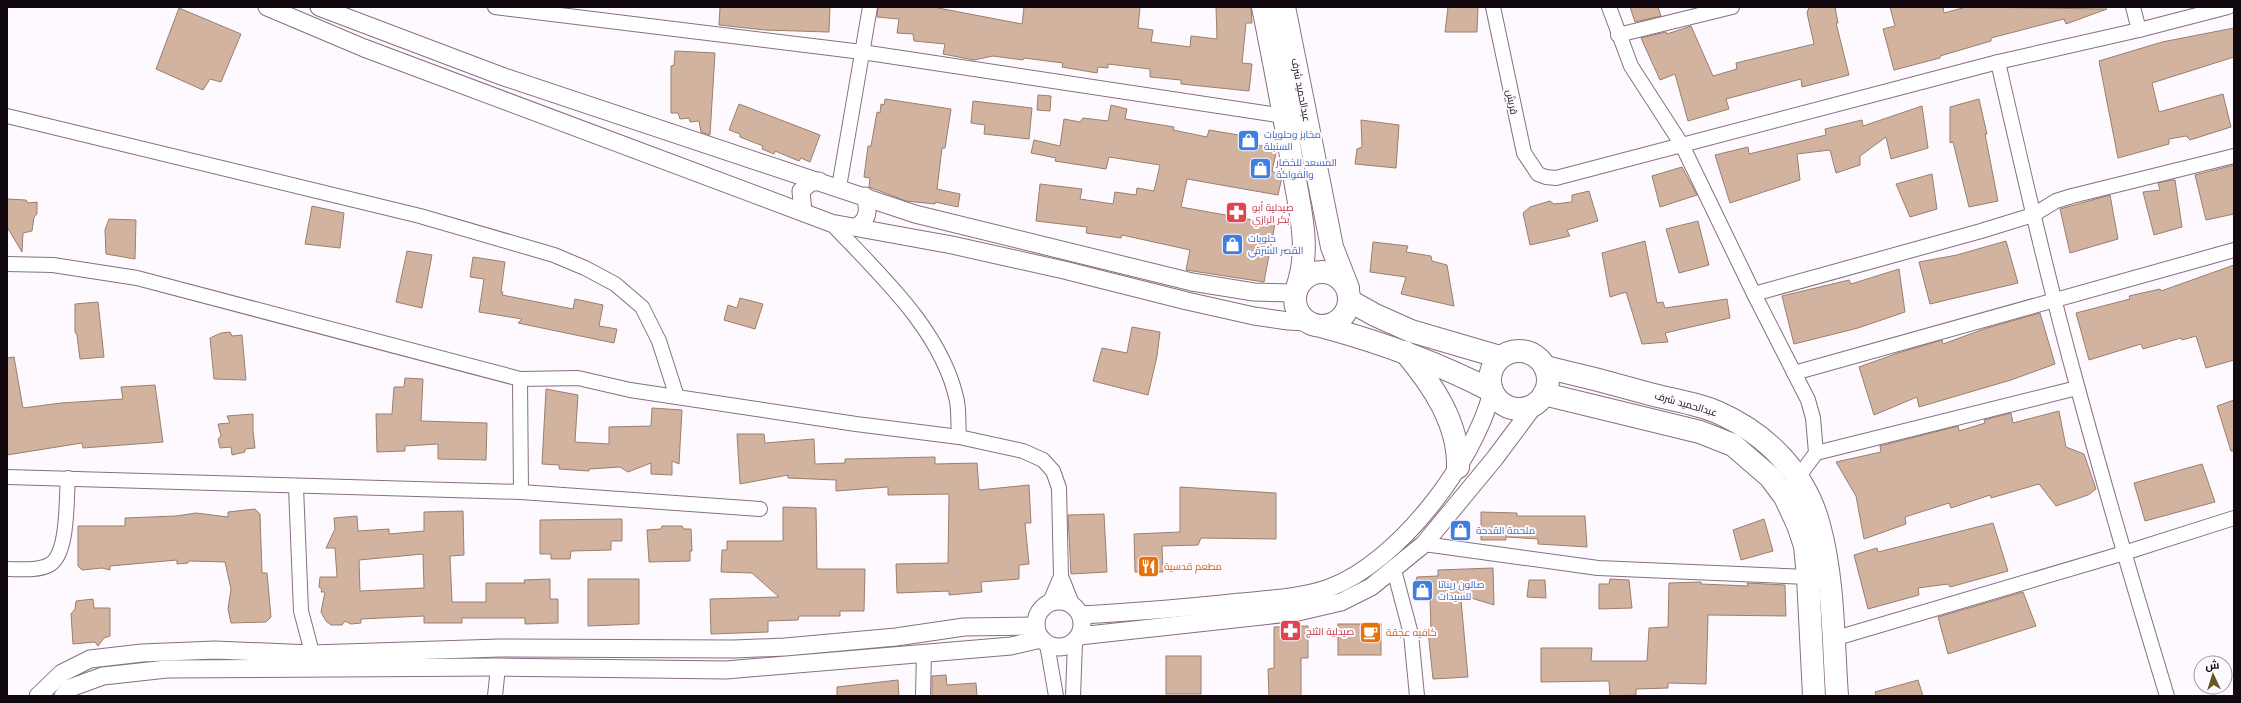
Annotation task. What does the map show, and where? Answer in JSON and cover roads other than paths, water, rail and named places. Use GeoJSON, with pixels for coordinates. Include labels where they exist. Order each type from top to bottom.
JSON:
{"type":"FeatureCollection","features":[{"type":"Feature","properties":{"kind":"main road"},"geometry":{"type":"LineString","coordinates":[[1263,7],[1284,116],[1305,242],[1303,271],[1297,289],[1297,310],[1316,325],[1404,351],[1457,373],[1492,391]]}},
{"type":"Feature","properties":{"kind":"main road","name":"عبدالحميد شرف"},"geometry":{"type":"LineString","coordinates":[[1284,7],[1332,247],[1349,294]]}},
{"type":"Feature","properties":{"kind":"main road"},"geometry":{"type":"LineString","coordinates":[[1297,289],[1304,278],[1320,271],[1336,275],[1349,294],[1375,315],[1411,331],[1500,357]]}},
{"type":"Feature","properties":{"kind":"main road"},"geometry":{"type":"LineString","coordinates":[[1316,325],[1339,321],[1344,315],[1349,294]]}},
{"type":"Feature","properties":{"kind":"main road"},"geometry":{"type":"LineString","coordinates":[[1404,351],[1418,368],[1442,406],[1458,448],[1458,466]]}},
{"type":"Feature","properties":{"kind":"main road"},"geometry":{"type":"LineString","coordinates":[[1521,351],[1535,356],[1545,366],[1548,381],[1540,399],[1528,407],[1511,408],[1497,399],[1492,391],[1490,376],[1495,363],[1506,353],[1521,351]]}},
{"type":"Feature","properties":{"kind":"main road","name":"عبدالحميد شرف"},"geometry":{"type":"LineString","coordinates":[[1545,366],[1716,412],[1745,427],[1781,455],[1799,476],[1809,495],[1819,524],[1826,558],[1836,696]]}},
{"type":"Feature","properties":{"kind":"main road"},"geometry":{"type":"LineString","coordinates":[[1580,403],[1578,389],[1585,376]]}},
{"type":"Feature","properties":{"kind":"main road"},"geometry":{"type":"LineString","coordinates":[[1540,399],[1580,403],[1700,432],[1733,445],[1770,477],[1785,498],[1798,525],[1805,546],[1814,696]]}},
{"type":"Feature","properties":{"kind":"street"},"geometry":{"type":"LineString","coordinates":[[267,7],[372,51],[831,223],[952,245],[1056,268],[1187,302],[1239,313],[1316,325]]}},
{"type":"Feature","properties":{"kind":"street"},"geometry":{"type":"LineString","coordinates":[[320,7],[504,77],[819,180],[915,214],[1192,282],[1254,292],[1297,289]]}},
{"type":"Feature","properties":{"kind":"street"},"geometry":{"type":"LineString","coordinates":[[495,7],[862,52],[1284,116]]}},
{"type":"Feature","properties":{"kind":"street"},"geometry":{"type":"LineString","coordinates":[[839,187],[870,7]]}},
{"type":"Feature","properties":{"kind":"street","name":"قريش"},"geometry":{"type":"LineString","coordinates":[[1493,7],[1524,153],[1538,174],[1556,178],[1682,145]]}},
{"type":"Feature","properties":{"kind":"street"},"geometry":{"type":"LineString","coordinates":[[1609,7],[1618,35],[1631,66],[1682,145],[1754,294],[1808,400],[1813,418],[1816,453]]}},
{"type":"Feature","properties":{"kind":"street"},"geometry":{"type":"LineString","coordinates":[[1618,35],[1732,7]]}},
{"type":"Feature","properties":{"kind":"street"},"geometry":{"type":"LineString","coordinates":[[2133,7],[2139,30]]}},
{"type":"Feature","properties":{"kind":"street"},"geometry":{"type":"LineString","coordinates":[[1682,145],[1998,62],[2139,30],[2228,7]]}},
{"type":"Feature","properties":{"kind":"street"},"geometry":{"type":"LineString","coordinates":[[1998,62],[2033,215],[2077,388],[2167,696]]}},
{"type":"Feature","properties":{"kind":"street"},"geometry":{"type":"LineString","coordinates":[[7,116],[420,216],[554,255],[585,268],[614,284],[642,307],[659,341],[677,397]]}},
{"type":"Feature","properties":{"kind":"street"},"geometry":{"type":"LineString","coordinates":[[1754,294],[1982,231],[2033,215],[2056,201],[2072,196],[2234,156]]}},
{"type":"Feature","properties":{"kind":"street"},"geometry":{"type":"LineString","coordinates":[[803,212],[801,191],[810,183],[819,180]]}},
{"type":"Feature","properties":{"kind":"street"},"geometry":{"type":"LineString","coordinates":[[856,227],[863,223],[868,212],[865,196]]}},
{"type":"Feature","properties":{"kind":"street"},"geometry":{"type":"LineString","coordinates":[[831,223],[912,311],[944,363],[957,401],[959,437]]}},
{"type":"Feature","properties":{"kind":"street"},"geometry":{"type":"LineString","coordinates":[[1794,373],[2055,302],[2234,250]]}},
{"type":"Feature","properties":{"kind":"street"},"geometry":{"type":"LineString","coordinates":[[7,264],[53,265],[137,278],[520,379],[578,378],[630,390],[856,424],[959,437],[1023,451],[1043,460],[1053,471],[1059,488],[1061,576],[1083,622],[1077,639],[1073,696]]}},
{"type":"Feature","properties":{"kind":"street"},"geometry":{"type":"LineString","coordinates":[[520,379],[521,492]]}},
{"type":"Feature","properties":{"kind":"street"},"geometry":{"type":"LineString","coordinates":[[1799,476],[1816,453],[2077,388]]}},
{"type":"Feature","properties":{"kind":"street"},"geometry":{"type":"LineString","coordinates":[[1050,602],[1065,601],[1076,609],[1155,611],[1299,597],[1330,588],[1363,571],[1414,525],[1435,501],[1476,436],[1488,408],[1492,391]]}},
{"type":"Feature","properties":{"kind":"street"},"geometry":{"type":"LineString","coordinates":[[63,696],[70,688],[103,676],[167,669],[314,661],[500,648],[734,649],[785,647],[896,637],[964,627],[1041,636],[1061,647],[1077,639],[1305,611],[1342,602],[1371,587],[1394,570],[1424,544],[1495,458],[1540,399]]}},
{"type":"Feature","properties":{"kind":"street"},"geometry":{"type":"LineString","coordinates":[[7,477],[296,487],[521,492],[760,509]]}},
{"type":"Feature","properties":{"kind":"street"},"geometry":{"type":"LineString","coordinates":[[7,569],[39,568],[51,564],[59,556],[63,542],[68,478]]}},
{"type":"Feature","properties":{"kind":"street"},"geometry":{"type":"LineString","coordinates":[[296,487],[301,611],[314,661]]}},
{"type":"Feature","properties":{"kind":"street"},"geometry":{"type":"LineString","coordinates":[[1833,639],[2124,553],[2234,518]]}},
{"type":"Feature","properties":{"kind":"street"},"geometry":{"type":"LineString","coordinates":[[1424,544],[1598,568],[1808,577]]}},
{"type":"Feature","properties":{"kind":"street"},"geometry":{"type":"LineString","coordinates":[[1394,570],[1410,634],[1417,696]]}},
{"type":"Feature","properties":{"kind":"street"},"geometry":{"type":"LineString","coordinates":[[1056,696],[1041,636],[1039,612],[1050,602],[1061,576]]}},
{"type":"Feature","properties":{"kind":"street"},"geometry":{"type":"LineString","coordinates":[[38,696],[62,674],[90,659],[142,653],[215,650],[314,661],[498,667],[726,670],[924,652],[1011,646],[1041,636]]}},
{"type":"Feature","properties":{"kind":"street"},"geometry":{"type":"LineString","coordinates":[[923,696],[924,652]]}},
{"type":"Feature","properties":{"kind":"street"},"geometry":{"type":"LineString","coordinates":[[495,696],[498,667]]}},
{"type":"Feature","properties":{"kind":"place","name":"مخابز وحلويات السنبلة"},"geometry":{"type":"Point","coordinates":[1248,140]}},
{"type":"Feature","properties":{"kind":"place","name":"المسعد للخضار والفواكة"},"geometry":{"type":"Point","coordinates":[1260,168]}},
{"type":"Feature","properties":{"kind":"place","name":"صيدلية أبو بكر الرازي"},"geometry":{"type":"Point","coordinates":[1237,213]}},
{"type":"Feature","properties":{"kind":"place","name":"حلويات القصر الشرقي"},"geometry":{"type":"Point","coordinates":[1232,244]}},
{"type":"Feature","properties":{"kind":"place","name":"ملحمة القدحة"},"geometry":{"type":"Point","coordinates":[1461,530]}},
{"type":"Feature","properties":{"kind":"place","name":"مطعم قدسية"},"geometry":{"type":"Point","coordinates":[1149,566]}},
{"type":"Feature","properties":{"kind":"place","name":"صالون ريناتا للسيدات"},"geometry":{"type":"Point","coordinates":[1422,590]}},
{"type":"Feature","properties":{"kind":"place","name":"صيدلية الثلج"},"geometry":{"type":"Point","coordinates":[1290,631]}},
{"type":"Feature","properties":{"kind":"place","name":"كافيه عجقة"},"geometry":{"type":"Point","coordinates":[1370,632]}}]}
